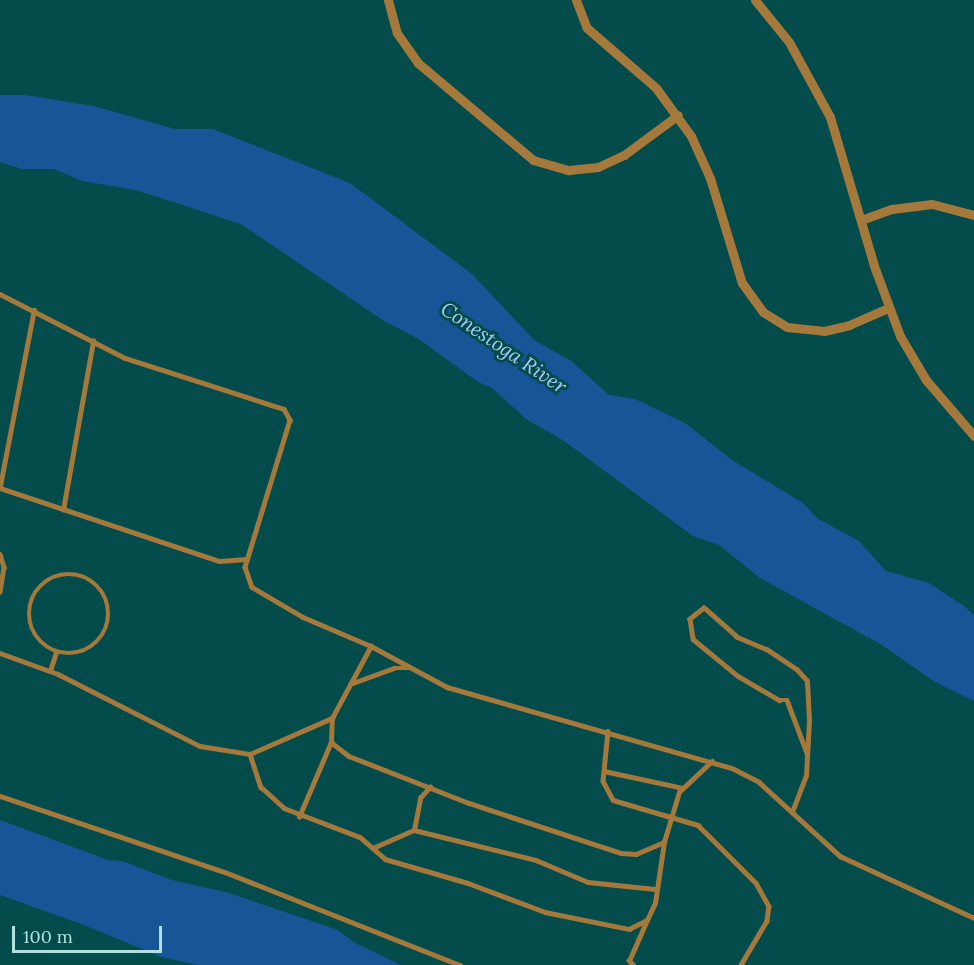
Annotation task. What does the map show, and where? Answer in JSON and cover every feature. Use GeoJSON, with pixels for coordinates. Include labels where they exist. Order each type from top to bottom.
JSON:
{"type":"FeatureCollection","features":[{"type":"Feature","properties":{"kind":"street"},"geometry":{"type":"LineString","coordinates":[[388,0],[397,33],[418,63],[533,160],[568,170],[598,167],[624,155],[678,115]]}},
{"type":"Feature","properties":{"kind":"street"},"geometry":{"type":"LineString","coordinates":[[576,0],[581,20],[593,36],[656,88],[678,115],[711,178],[742,283],[763,312],[787,327],[824,331],[849,325],[888,308]]}},
{"type":"Feature","properties":{"kind":"street"},"geometry":{"type":"LineString","coordinates":[[755,0],[789,42],[820,95],[837,137],[888,308],[926,380],[974,436]]}},
{"type":"Feature","properties":{"kind":"street"},"geometry":{"type":"LineString","coordinates":[[861,220],[891,209],[932,204],[974,215]]}},
{"type":"Feature","properties":{"kind":"lane"},"geometry":{"type":"LineString","coordinates":[[0,294],[125,358],[284,409],[290,420],[244,567],[252,587],[303,617],[370,646],[447,687],[712,761],[759,782],[840,856],[974,918]]}},
{"type":"Feature","properties":{"kind":"lane"},"geometry":{"type":"LineString","coordinates":[[34,310],[0,487],[219,561],[247,559]]}},
{"type":"Feature","properties":{"kind":"lane"},"geometry":{"type":"LineString","coordinates":[[63,510],[93,341]]}},
{"type":"Feature","properties":{"kind":"lane"},"geometry":{"type":"LineString","coordinates":[[0,554],[4,567],[0,592]]}},
{"type":"Feature","properties":{"kind":"lane"},"geometry":{"type":"LineString","coordinates":[[66,574],[81,575],[95,583],[105,596],[107,626],[87,650],[72,654],[56,652],[42,645],[33,632],[29,617],[30,601],[51,578],[66,574]]}},
{"type":"Feature","properties":{"kind":"lane"},"geometry":{"type":"LineString","coordinates":[[792,812],[806,776],[807,753],[807,681],[797,670],[767,650],[737,637],[704,608],[690,619],[693,639],[738,676],[779,700],[787,700],[807,753]]}},
{"type":"Feature","properties":{"kind":"lane"},"geometry":{"type":"LineString","coordinates":[[299,817],[331,742],[332,718],[370,646]]}},
{"type":"Feature","properties":{"kind":"lane"},"geometry":{"type":"LineString","coordinates":[[50,671],[56,652]]}},
{"type":"Feature","properties":{"kind":"lane"},"geometry":{"type":"LineString","coordinates":[[0,653],[50,671],[200,746],[250,754],[332,718]]}},
{"type":"Feature","properties":{"kind":"lane"},"geometry":{"type":"LineString","coordinates":[[350,684],[393,668],[412,668]]}},
{"type":"Feature","properties":{"kind":"lane"},"geometry":{"type":"LineString","coordinates":[[608,731],[603,782],[613,800],[672,815],[698,825],[729,852],[756,883],[769,906],[766,921],[741,965]]}},
{"type":"Feature","properties":{"kind":"lane"},"geometry":{"type":"LineString","coordinates":[[331,742],[349,756],[430,788],[621,853],[636,854],[664,842]]}},
{"type":"Feature","properties":{"kind":"lane"},"geometry":{"type":"LineString","coordinates":[[250,754],[261,787],[299,817],[360,837],[385,859],[468,883],[545,912],[629,929],[647,920]]}},
{"type":"Feature","properties":{"kind":"lane"},"geometry":{"type":"LineString","coordinates":[[633,965],[629,961],[655,903],[655,890],[664,842],[672,815],[683,788],[712,761]]}},
{"type":"Feature","properties":{"kind":"lane"},"geometry":{"type":"LineString","coordinates":[[604,771],[683,788]]}},
{"type":"Feature","properties":{"kind":"lane"},"geometry":{"type":"LineString","coordinates":[[414,830],[420,798],[430,788]]}},
{"type":"Feature","properties":{"kind":"lane"},"geometry":{"type":"LineString","coordinates":[[0,796],[225,872],[460,965]]}},
{"type":"Feature","properties":{"kind":"lane"},"geometry":{"type":"LineString","coordinates":[[375,848],[414,830],[536,860],[588,882],[655,890]]}},
{"type":"Feature","properties":{"kind":"water","name":"Conestoga River"},"geometry":{"type":"Polygon","coordinates":[[[0,95],[25,95],[94,106],[175,129],[213,129],[350,183],[472,274],[534,340],[571,361],[609,395],[635,399],[685,423],[732,460],[803,503],[818,519],[859,541],[886,571],[929,583],[964,606],[974,615],[974,701],[935,682],[882,645],[760,578],[719,545],[693,536],[564,441],[526,419],[492,388],[478,382],[420,340],[381,319],[241,224],[136,190],[82,181],[54,169],[22,169],[0,162],[0,95]]]}},
{"type":"Feature","properties":{"kind":"water"},"geometry":{"type":"Polygon","coordinates":[[[0,820],[108,860],[122,861],[172,880],[229,893],[338,930],[355,943],[401,965],[198,965],[161,957],[84,925],[0,895],[0,820]]]}}]}
